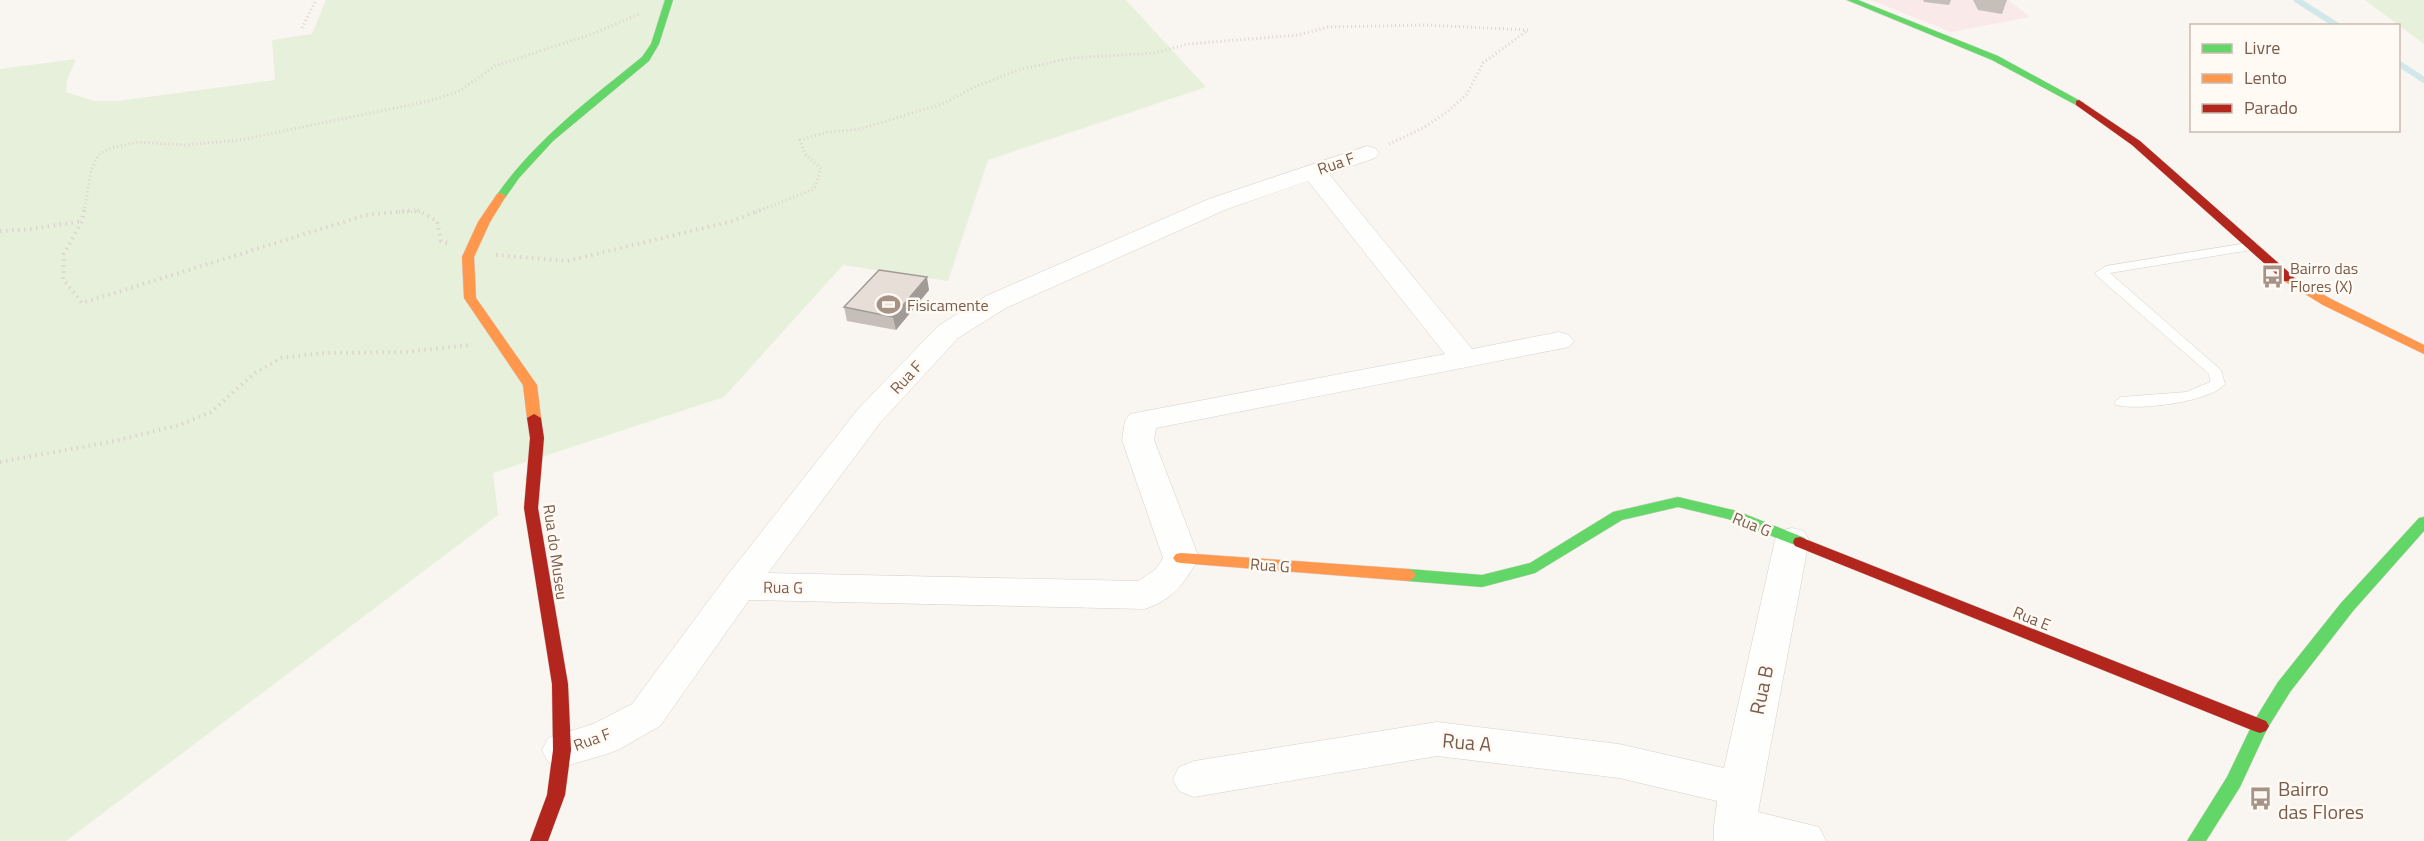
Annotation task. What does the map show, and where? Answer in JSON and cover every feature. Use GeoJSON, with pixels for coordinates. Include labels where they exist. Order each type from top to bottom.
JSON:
{"type":"FeatureCollection","features":[{"type":"Feature","properties":{"kind":"street"},"geometry":{"type":"LineString","coordinates":[[1851,0],[1995,58],[2083,105],[2123,132],[2285,276],[2303,288],[2424,350]]}},
{"type":"Feature","properties":{"kind":"street","name":"Rua do Museu"},"geometry":{"type":"LineString","coordinates":[[539,841],[556,795],[562,750],[560,684],[531,508],[537,438],[530,385],[497,340],[471,298],[468,257],[484,222],[513,177],[549,138],[646,59],[655,44],[668,4]]}},
{"type":"Feature","properties":{"kind":"street","name":"Rua F"},"geometry":{"type":"LineString","coordinates":[[562,750],[604,738],[646,715],[739,586],[869,416],[948,332],[996,302],[1218,204],[1367,153]]}},
{"type":"Feature","properties":{"kind":"street"},"geometry":{"type":"LineString","coordinates":[[1313,171],[1464,358]]}},
{"type":"Feature","properties":{"kind":"street"},"geometry":{"type":"LineString","coordinates":[[1181,558],[1138,440],[1141,421],[1559,341]]}},
{"type":"Feature","properties":{"kind":"street","name":"Rua G"},"geometry":{"type":"LineString","coordinates":[[739,586],[1145,595],[1169,578],[1181,558],[1482,580],[1535,567],[1618,516],[1678,502],[1732,515],[1792,540]]}},
{"type":"Feature","properties":{"kind":"street"},"geometry":{"type":"LineString","coordinates":[[2196,841],[2234,782],[2260,726],[2284,687],[2347,608],[2424,522]]}},
{"type":"Feature","properties":{"kind":"street","name":"Rua E"},"geometry":{"type":"LineString","coordinates":[[1792,540],[2260,726]]}},
{"type":"Feature","properties":{"kind":"street","name":"Rua B"},"geometry":{"type":"LineString","coordinates":[[1737,819],[1792,540]]}},
{"type":"Feature","properties":{"kind":"street","name":"Rua A"},"geometry":{"type":"LineString","coordinates":[[1194,778],[1437,739],[1620,761],[1737,819],[1804,841]]}},
{"type":"Feature","properties":{"kind":"lane"},"geometry":{"type":"LineString","coordinates":[[2121,402],[2194,395],[2211,390],[2218,384],[2216,373],[2102,273],[2106,270],[2253,246]]}},
{"type":"Feature","properties":{"kind":"path"},"geometry":{"type":"LineString","coordinates":[[302,28],[316,0]]}},
{"type":"Feature","properties":{"kind":"path"},"geometry":{"type":"LineString","coordinates":[[668,4],[495,66],[458,92],[429,101],[240,140],[186,145],[138,142],[110,148],[98,155],[91,171],[82,221],[64,254],[63,279],[82,303],[366,215],[417,210],[437,221],[441,241],[471,252],[505,257],[567,261],[733,220],[814,189],[821,169],[805,154],[800,140],[828,132],[860,129],[945,103],[976,86],[1022,69],[1071,58],[1154,53],[1188,44],[1298,35],[1328,27],[1438,26],[1528,30],[1518,41],[1482,64],[1474,85],[1450,110],[1412,135],[1367,153]]}},
{"type":"Feature","properties":{"kind":"path"},"geometry":{"type":"LineString","coordinates":[[0,231],[32,229],[82,221]]}},
{"type":"Feature","properties":{"kind":"path"},"geometry":{"type":"LineString","coordinates":[[0,462],[115,441],[179,425],[211,412],[255,373],[281,358],[322,353],[405,352],[497,340]]}},
{"type":"Feature","properties":{"kind":"shaded area"},"geometry":{"type":"Polygon","coordinates":[[[1871,0],[2008,0],[2030,17],[1951,32],[1871,0]]]}},
{"type":"Feature","properties":{"kind":"green space"},"geometry":{"type":"Polygon","coordinates":[[[326,0],[1126,0],[1206,87],[988,160],[948,281],[843,265],[724,397],[493,473],[498,515],[66,841],[0,841],[0,69],[76,59],[67,80],[66,92],[94,101],[118,101],[275,80],[272,40],[312,34],[326,0]]]}},
{"type":"Feature","properties":{"kind":"green space"},"geometry":{"type":"Polygon","coordinates":[[[2365,0],[2424,0],[2424,44],[2365,0]]]}},
{"type":"Feature","properties":{"kind":"building"},"geometry":{"type":"Polygon","coordinates":[[[879,270],[927,277],[893,317],[844,307],[879,270]]]}},
{"type":"Feature","properties":{"kind":"waterway"},"geometry":{"type":"LineString","coordinates":[[2297,0],[2335,24]]}},
{"type":"Feature","properties":{"kind":"waterway"},"geometry":{"type":"LineString","coordinates":[[2400,64],[2424,80]]}},
{"type":"Feature","properties":{"kind":"traffic: fast"},"geometry":{"type":"LineString","coordinates":[[501,196],[515,176],[549,139],[646,59],[655,44],[669,0]]}},
{"type":"Feature","properties":{"kind":"traffic: fast"},"geometry":{"type":"LineString","coordinates":[[1851,0],[1995,58],[2079,103]]}},
{"type":"Feature","properties":{"kind":"traffic: fast"},"geometry":{"type":"LineString","coordinates":[[1408,575],[1482,581],[1535,567],[1618,516],[1678,502],[1732,515],[1800,542]]}},
{"type":"Feature","properties":{"kind":"traffic: fast"},"geometry":{"type":"LineString","coordinates":[[2196,841],[2234,782],[2260,726],[2284,687],[2347,607],[2424,522]]}},
{"type":"Feature","properties":{"kind":"traffic: slow"},"geometry":{"type":"LineString","coordinates":[[501,196],[484,222],[468,257],[470,298],[530,385],[534,418]]}},
{"type":"Feature","properties":{"kind":"traffic: slow"},"geometry":{"type":"LineString","coordinates":[[2288,278],[2327,302],[2424,350]]}},
{"type":"Feature","properties":{"kind":"traffic: slow"},"geometry":{"type":"LineString","coordinates":[[1181,558],[1408,575]]}},
{"type":"Feature","properties":{"kind":"traffic: jam"},"geometry":{"type":"LineString","coordinates":[[2079,103],[2136,143],[2288,278]]}},
{"type":"Feature","properties":{"kind":"traffic: jam"},"geometry":{"type":"LineString","coordinates":[[534,418],[537,438],[531,508],[560,684],[562,750],[556,795],[539,841]]}},
{"type":"Feature","properties":{"kind":"traffic: jam"},"geometry":{"type":"LineString","coordinates":[[1800,542],[2260,726]]}},
{"type":"Feature","properties":{"kind":"place","name":"Bairro das Flores (X)"},"geometry":{"type":"Point","coordinates":[2272,277]}},
{"type":"Feature","properties":{"kind":"place","name":"Fisicamente"},"geometry":{"type":"Point","coordinates":[889,305]}},
{"type":"Feature","properties":{"kind":"place","name":"Bairro das Flores"},"geometry":{"type":"Point","coordinates":[2260,799]}}]}
